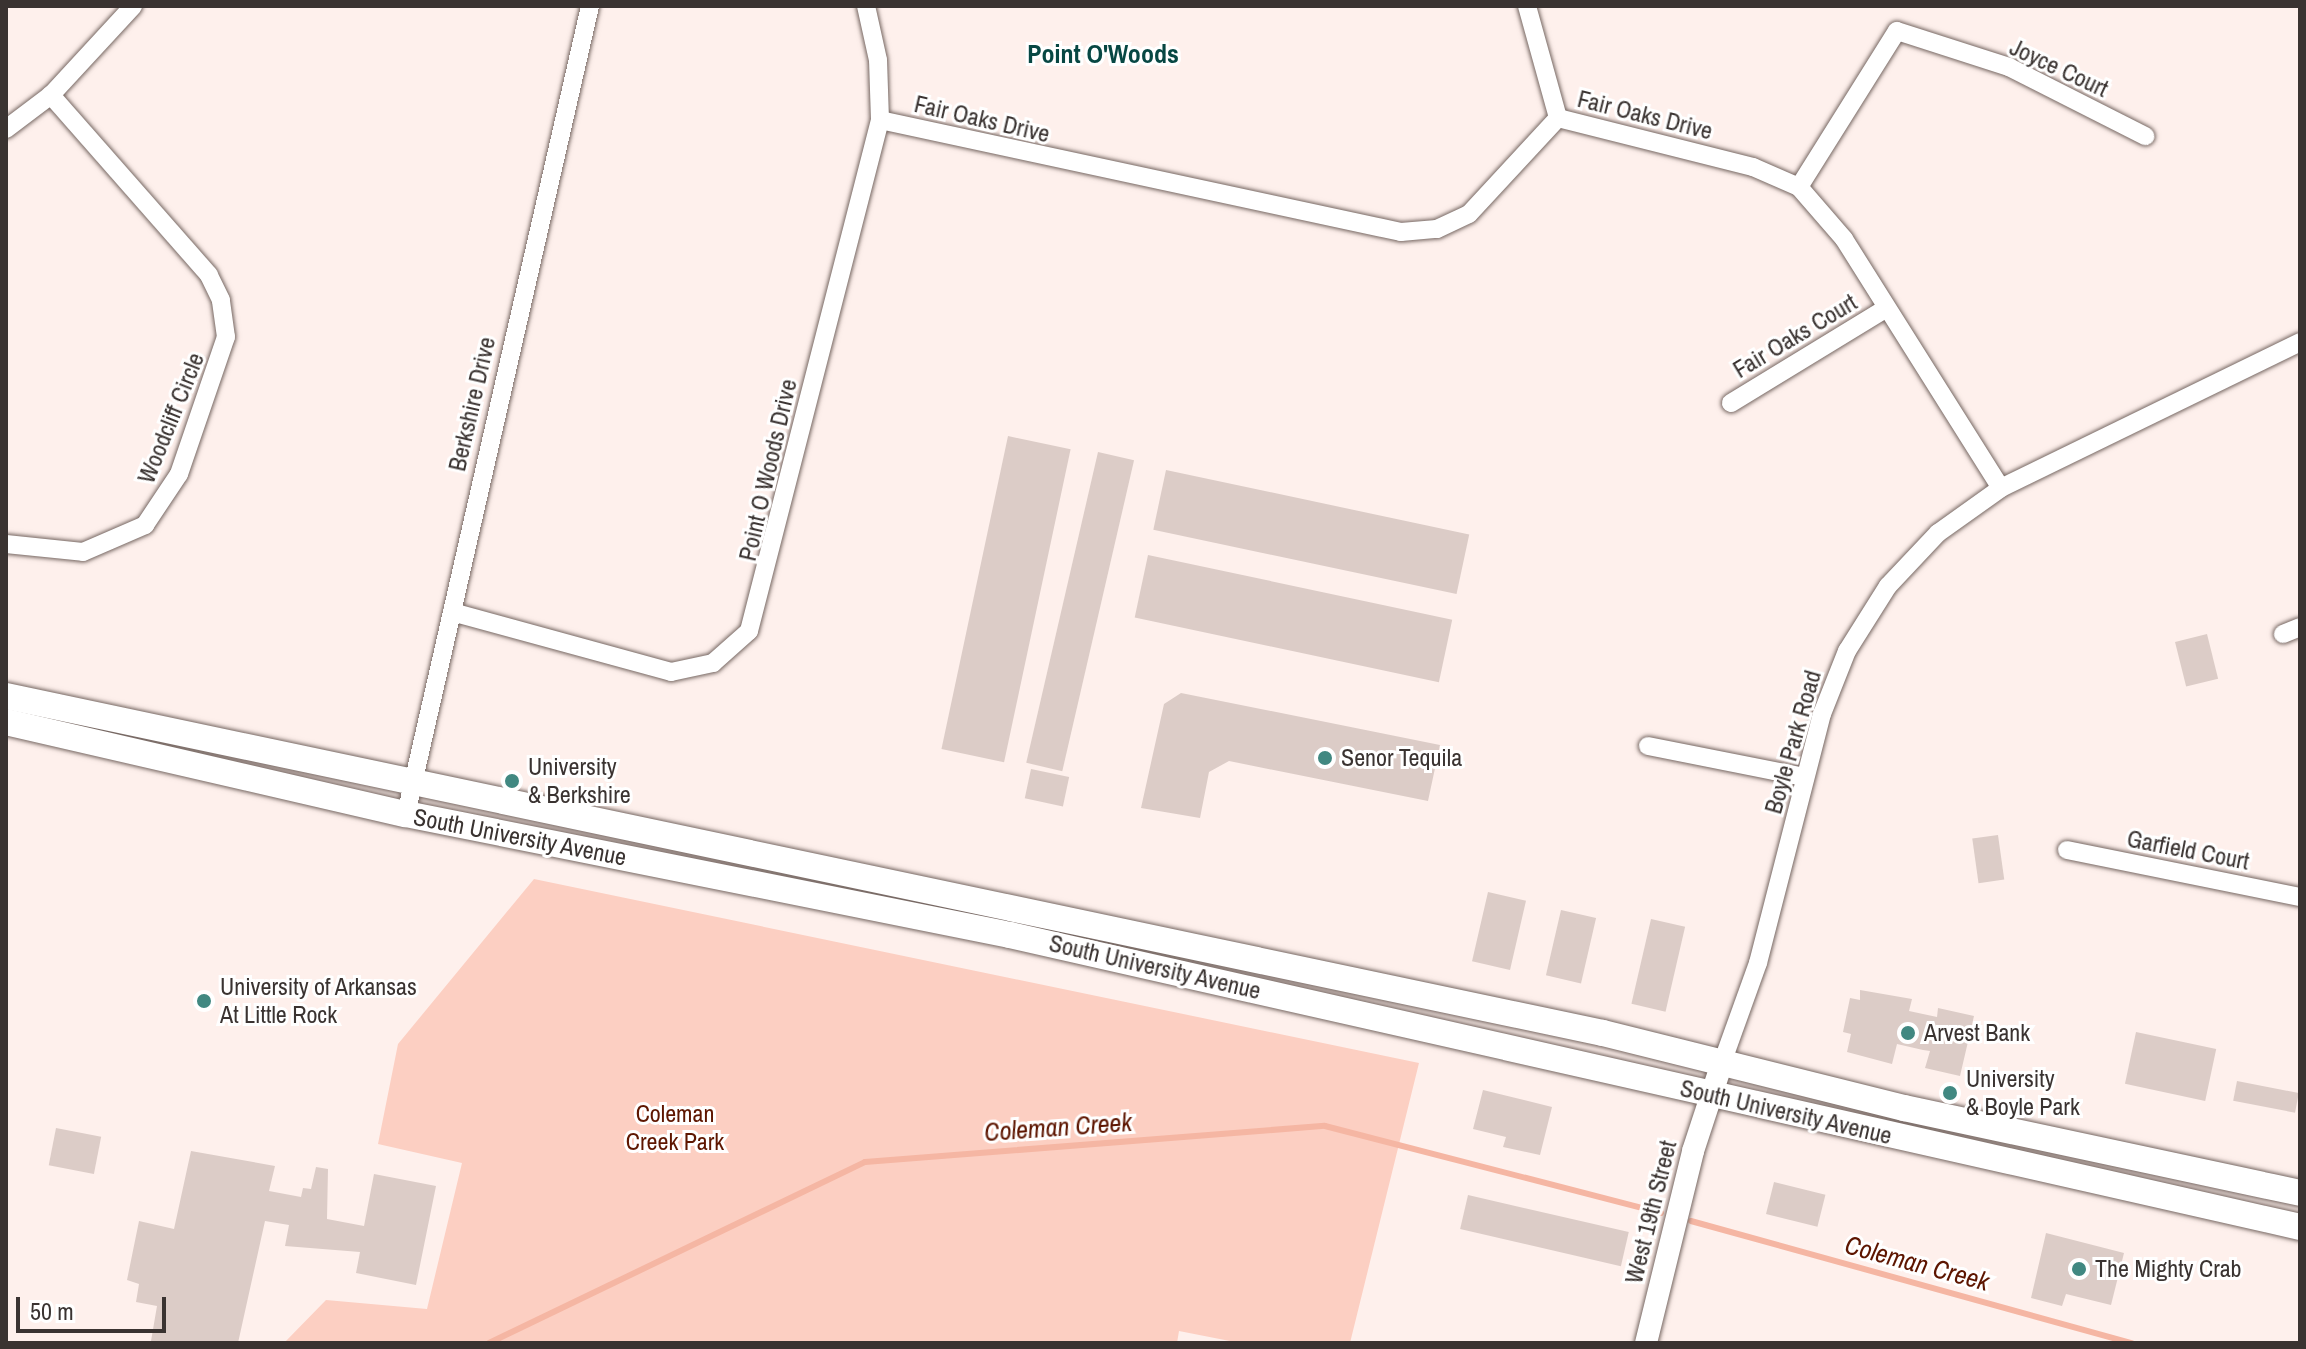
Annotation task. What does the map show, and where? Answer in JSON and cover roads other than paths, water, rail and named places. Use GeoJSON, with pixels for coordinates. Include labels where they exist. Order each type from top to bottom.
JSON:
{"type":"FeatureCollection","features":[{"type":"Feature","properties":{"kind":"main road","name":"South University Avenue"},"geometry":{"type":"LineString","coordinates":[[6,696],[1722,1063],[2300,1193]]}},
{"type":"Feature","properties":{"kind":"main road","name":"South University Avenue"},"geometry":{"type":"LineString","coordinates":[[6,722],[406,814],[1010,935],[2300,1227]]}},
{"type":"Feature","properties":{"kind":"street"},"geometry":{"type":"LineString","coordinates":[[6,129],[51,95],[133,6]]}},
{"type":"Feature","properties":{"kind":"street","name":"Berkshire Drive"},"geometry":{"type":"LineString","coordinates":[[406,814],[411,781],[590,6]]}},
{"type":"Feature","properties":{"kind":"street","name":"Point O Woods Drive"},"geometry":{"type":"LineString","coordinates":[[452,612],[671,672],[713,663],[749,631],[880,120],[878,60],[866,6]]}},
{"type":"Feature","properties":{"kind":"street"},"geometry":{"type":"LineString","coordinates":[[1527,6],[1558,118]]}},
{"type":"Feature","properties":{"kind":"street","name":"Joyce Court"},"geometry":{"type":"LineString","coordinates":[[1799,187],[1897,31],[2009,67],[2145,136]]}},
{"type":"Feature","properties":{"kind":"street","name":"Woodcliff Circle"},"geometry":{"type":"LineString","coordinates":[[6,544],[83,552],[145,525],[179,474],[226,337],[221,300],[209,275],[51,95]]}},
{"type":"Feature","properties":{"kind":"street","name":"Fair Oaks Drive"},"geometry":{"type":"LineString","coordinates":[[880,120],[1401,232],[1437,229],[1469,214],[1558,118],[1753,167],[1799,187],[1844,239],[1885,309],[2001,488]]}},
{"type":"Feature","properties":{"kind":"street","name":"Fair Oaks Court"},"geometry":{"type":"LineString","coordinates":[[1731,403],[1885,309]]}},
{"type":"Feature","properties":{"kind":"street","name":"Boyle Park Road"},"geometry":{"type":"LineString","coordinates":[[1722,1063],[1758,963],[1831,686],[1874,604],[1938,533],[2001,488],[2300,342]]}},
{"type":"Feature","properties":{"kind":"street"},"geometry":{"type":"LineString","coordinates":[[1648,746],[1805,777]]}},
{"type":"Feature","properties":{"kind":"street","name":"Garfield Court"},"geometry":{"type":"LineString","coordinates":[[2067,850],[2300,897]]}},
{"type":"Feature","properties":{"kind":"street","name":"West 19th Street"},"geometry":{"type":"LineString","coordinates":[[1646,1343],[1680,1197],[1710,1093],[1722,1063]]}},
{"type":"Feature","properties":{"kind":"waterway","name":"Coleman Creek"},"geometry":{"type":"LineString","coordinates":[[489,1343],[865,1162],[1325,1126],[1661,1213]]}},
{"type":"Feature","properties":{"kind":"waterway","name":"Coleman Creek"},"geometry":{"type":"LineString","coordinates":[[1691,1221],[2132,1343]]}},
{"type":"Feature","properties":{"kind":"place","name":"Senor Tequila"},"geometry":{"type":"Point","coordinates":[1325,758]}},
{"type":"Feature","properties":{"kind":"place","name":"University & Berkshire"},"geometry":{"type":"Point","coordinates":[512,781]}},
{"type":"Feature","properties":{"kind":"place","name":"University of Arkansas At Little Rock"},"geometry":{"type":"Point","coordinates":[204,1001]}},
{"type":"Feature","properties":{"kind":"place","name":"Arvest Bank"},"geometry":{"type":"Point","coordinates":[1908,1033]}},
{"type":"Feature","properties":{"kind":"place","name":"University & Boyle Park"},"geometry":{"type":"Point","coordinates":[1950,1093]}},
{"type":"Feature","properties":{"kind":"place","name":"The Mighty Crab"},"geometry":{"type":"Point","coordinates":[2079,1269]}},
{"type":"Feature","properties":{"kind":"district","name":"Point O'Woods"},"geometry":{"type":"Point","coordinates":[1103,54]}},
{"type":"Feature","properties":{"kind":"park label","name":"Coleman Creek Park"},"geometry":{"type":"Point","coordinates":[675,1128]}}]}
